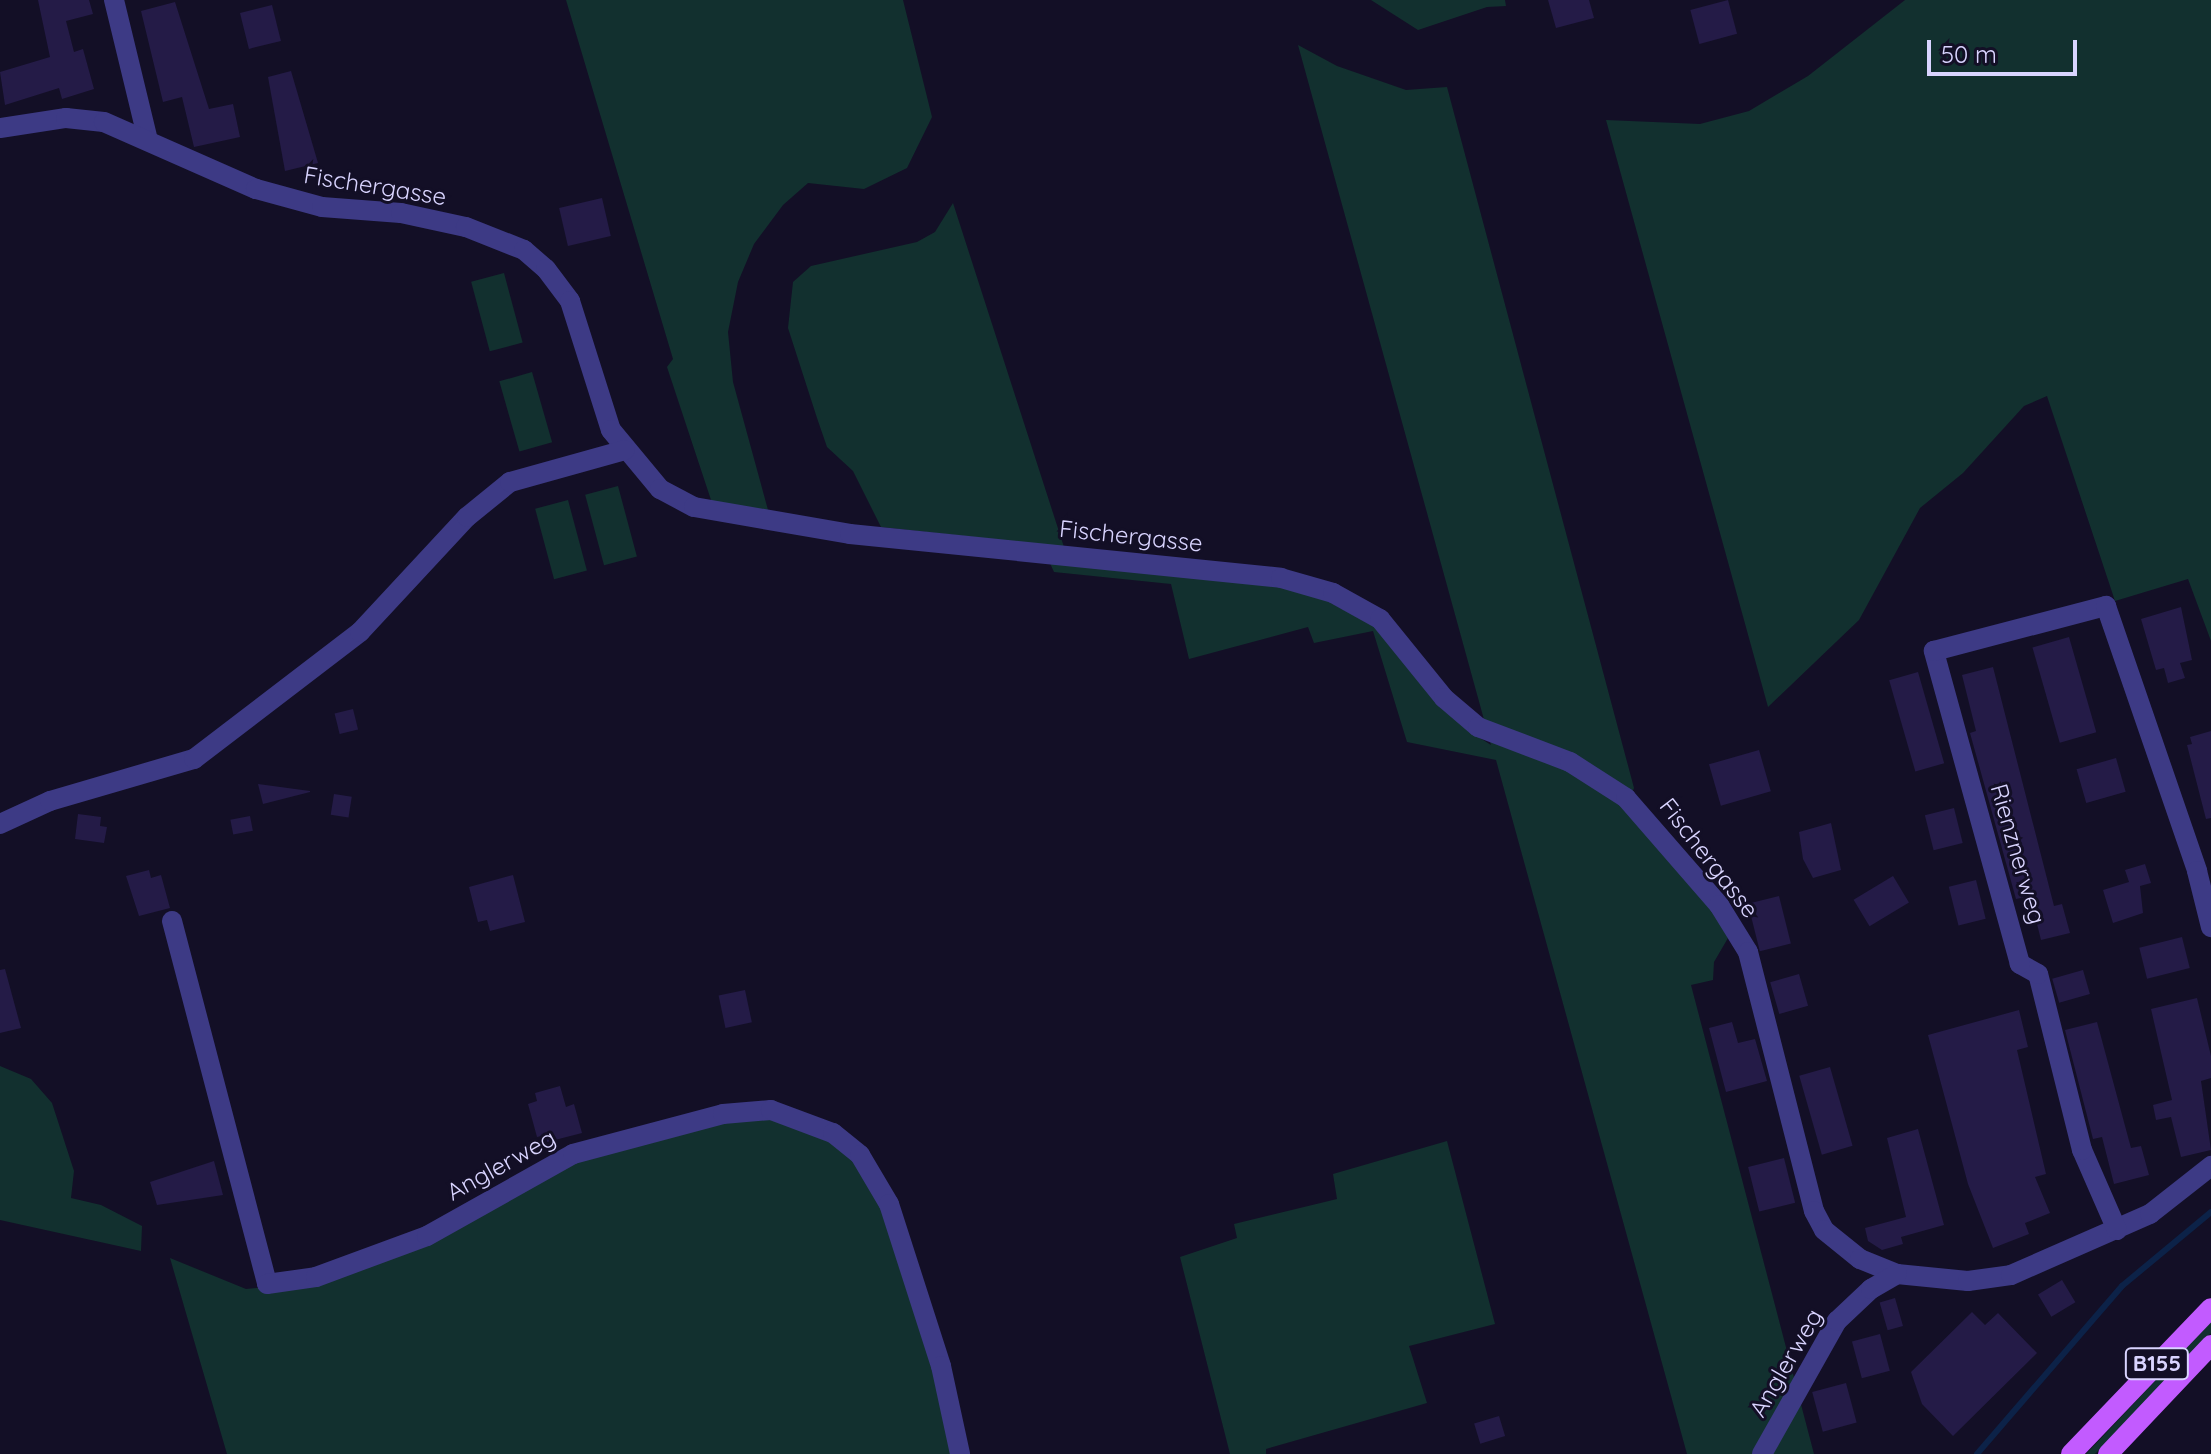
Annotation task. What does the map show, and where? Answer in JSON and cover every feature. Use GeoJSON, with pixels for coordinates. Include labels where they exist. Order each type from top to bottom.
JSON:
{"type":"FeatureCollection","features":[{"type":"Feature","properties":{"kind":"main road","name":"B155"},"geometry":{"type":"LineString","coordinates":[[2071,1454],[2211,1308]]}},
{"type":"Feature","properties":{"kind":"main road","name":"B155"},"geometry":{"type":"LineString","coordinates":[[2108,1454],[2211,1345]]}},
{"type":"Feature","properties":{"kind":"street"},"geometry":{"type":"LineString","coordinates":[[114,0],[148,141]]}},
{"type":"Feature","properties":{"kind":"street","name":"Fischergasse"},"geometry":{"type":"LineString","coordinates":[[0,128],[66,118],[104,122],[256,189],[322,207],[401,213],[466,227],[524,250],[546,269],[570,301],[611,430],[660,489],[694,507],[850,534],[1281,578],[1333,593],[1380,619],[1444,698],[1478,727],[1570,762],[1609,784],[1643,812],[1691,870],[1748,952],[1814,1211],[1824,1230],[1860,1259],[1897,1274],[1968,1281],[2011,1275],[2150,1214],[2211,1166]]}},
{"type":"Feature","properties":{"kind":"street"},"geometry":{"type":"LineString","coordinates":[[0,824],[50,801],[194,759],[360,632],[467,517],[510,482],[625,450]]}},
{"type":"Feature","properties":{"kind":"street","name":"Rienznerweg"},"geometry":{"type":"LineString","coordinates":[[2117,1230],[2082,1150],[2038,974],[2020,964],[1934,651],[2106,606],[2197,871],[2211,927]]}},
{"type":"Feature","properties":{"kind":"street","name":"Anglerweg"},"geometry":{"type":"LineString","coordinates":[[172,921],[267,1284],[316,1277],[413,1242],[573,1154],[723,1114],[771,1110],[833,1133],[860,1155],[889,1204],[941,1366],[960,1454]]}},
{"type":"Feature","properties":{"kind":"street","name":"Anglerweg"},"geometry":{"type":"LineString","coordinates":[[1762,1454],[1837,1321],[1871,1289],[1897,1274]]}},
{"type":"Feature","properties":{"kind":"green space"},"geometry":{"type":"Polygon","coordinates":[[[566,0],[903,0],[932,117],[907,168],[864,189],[808,183],[783,205],[754,244],[738,282],[728,332],[733,382],[768,510],[712,503],[667,367],[673,359],[566,0]]]}},
{"type":"Feature","properties":{"kind":"green space"},"geometry":{"type":"Polygon","coordinates":[[[1371,0],[1505,0],[1506,6],[1487,7],[1418,30],[1371,0]]]}},
{"type":"Feature","properties":{"kind":"green space"},"geometry":{"type":"Polygon","coordinates":[[[1905,0],[2211,0],[2211,641],[2188,579],[2115,601],[2047,396],[2024,406],[1963,473],[1920,508],[1859,620],[1768,707],[1606,120],[1700,124],[1749,111],[1808,76],[1905,0]]]}},
{"type":"Feature","properties":{"kind":"green space"},"geometry":{"type":"Polygon","coordinates":[[[1298,45],[1337,66],[1406,90],[1447,87],[1634,788],[1627,806],[1701,891],[1728,938],[1714,962],[1713,980],[1691,985],[1814,1454],[1687,1454],[1496,760],[1407,742],[1373,631],[1314,643],[1308,627],[1189,659],[1171,584],[1054,572],[1049,561],[1294,588],[1325,600],[1378,628],[1469,731],[1491,745],[1298,45]]]}},
{"type":"Feature","properties":{"kind":"green space"},"geometry":{"type":"Polygon","coordinates":[[[953,203],[1064,547],[881,527],[853,471],[827,447],[817,418],[788,328],[793,282],[811,266],[917,242],[935,232],[953,203]]]}},
{"type":"Feature","properties":{"kind":"green space"},"geometry":{"type":"Polygon","coordinates":[[[504,273],[523,343],[490,351],[471,282],[504,273]]]}},
{"type":"Feature","properties":{"kind":"green space"},"geometry":{"type":"Polygon","coordinates":[[[532,372],[552,442],[519,452],[499,381],[532,372]]]}},
{"type":"Feature","properties":{"kind":"green space"},"geometry":{"type":"Polygon","coordinates":[[[618,486],[637,557],[604,565],[585,495],[618,486]]]}},
{"type":"Feature","properties":{"kind":"green space"},"geometry":{"type":"Polygon","coordinates":[[[568,500],[587,571],[554,579],[535,509],[568,500]]]}},
{"type":"Feature","properties":{"kind":"green space"},"geometry":{"type":"Polygon","coordinates":[[[0,1066],[31,1079],[52,1103],[74,1171],[71,1198],[101,1205],[142,1226],[141,1251],[0,1220],[0,1066]]]}},
{"type":"Feature","properties":{"kind":"green space"},"geometry":{"type":"Polygon","coordinates":[[[751,1114],[824,1134],[856,1157],[893,1227],[956,1454],[227,1454],[170,1258],[246,1289],[316,1282],[591,1155],[751,1114]]]}},
{"type":"Feature","properties":{"kind":"green space"},"geometry":{"type":"Polygon","coordinates":[[[1447,1141],[1495,1324],[1409,1346],[1427,1403],[1266,1449],[1266,1454],[1230,1454],[1180,1257],[1237,1238],[1234,1224],[1337,1199],[1333,1174],[1447,1141]]]}},
{"type":"Feature","properties":{"kind":"green space"},"geometry":{"type":"Polygon","coordinates":[[[2211,1322],[2211,1333],[2095,1454],[2086,1454],[2211,1322]]]}},
{"type":"Feature","properties":{"kind":"building"},"geometry":{"type":"Polygon","coordinates":[[[38,0],[89,0],[93,14],[66,21],[74,52],[83,49],[94,89],[62,99],[59,88],[5,105],[0,72],[50,57],[38,0]]]}},
{"type":"Feature","properties":{"kind":"building"},"geometry":{"type":"Polygon","coordinates":[[[1548,0],[1589,0],[1594,18],[1556,28],[1548,0]]]}},
{"type":"Feature","properties":{"kind":"building"},"geometry":{"type":"Polygon","coordinates":[[[1728,0],[1737,34],[1699,44],[1690,10],[1728,0]]]}},
{"type":"Feature","properties":{"kind":"building"},"geometry":{"type":"Polygon","coordinates":[[[175,2],[209,109],[233,104],[240,137],[194,147],[182,97],[163,102],[141,11],[175,2]]]}},
{"type":"Feature","properties":{"kind":"building"},"geometry":{"type":"Polygon","coordinates":[[[272,5],[281,41],[249,49],[240,13],[272,5]]]}},
{"type":"Feature","properties":{"kind":"building"},"geometry":{"type":"Polygon","coordinates":[[[291,71],[318,163],[285,171],[268,77],[291,71]]]}},
{"type":"Feature","properties":{"kind":"building"},"geometry":{"type":"Polygon","coordinates":[[[602,198],[611,236],[568,246],[559,208],[602,198]]]}},
{"type":"Feature","properties":{"kind":"building"},"geometry":{"type":"Polygon","coordinates":[[[2181,607],[2192,660],[2180,663],[2185,678],[2168,683],[2164,668],[2156,670],[2141,619],[2181,607]]]}},
{"type":"Feature","properties":{"kind":"building"},"geometry":{"type":"Polygon","coordinates":[[[2069,637],[2096,732],[2060,743],[2032,647],[2069,637]]]}},
{"type":"Feature","properties":{"kind":"building"},"geometry":{"type":"Polygon","coordinates":[[[1993,667],[2054,906],[2062,904],[2070,933],[2041,940],[2030,896],[2016,899],[1970,733],[1976,731],[1962,675],[1993,667]]]}},
{"type":"Feature","properties":{"kind":"building"},"geometry":{"type":"Polygon","coordinates":[[[1918,672],[1944,763],[1915,772],[1889,680],[1918,672]]]}},
{"type":"Feature","properties":{"kind":"building"},"geometry":{"type":"Polygon","coordinates":[[[353,709],[358,729],[340,734],[335,714],[353,709]]]}},
{"type":"Feature","properties":{"kind":"building"},"geometry":{"type":"Polygon","coordinates":[[[2211,731],[2211,818],[2206,819],[2187,745],[2192,744],[2190,737],[2211,731]]]}},
{"type":"Feature","properties":{"kind":"building"},"geometry":{"type":"Polygon","coordinates":[[[1759,750],[1771,791],[1721,806],[1709,764],[1759,750]]]}},
{"type":"Feature","properties":{"kind":"building"},"geometry":{"type":"Polygon","coordinates":[[[2116,758],[2126,792],[2086,803],[2077,769],[2116,758]]]}},
{"type":"Feature","properties":{"kind":"building"},"geometry":{"type":"Polygon","coordinates":[[[258,784],[310,791],[310,792],[263,804],[258,784]]]}},
{"type":"Feature","properties":{"kind":"building"},"geometry":{"type":"Polygon","coordinates":[[[334,794],[352,797],[348,818],[331,815],[334,794]]]}},
{"type":"Feature","properties":{"kind":"building"},"geometry":{"type":"Polygon","coordinates":[[[1954,808],[1963,843],[1934,850],[1925,815],[1954,808]]]}},
{"type":"Feature","properties":{"kind":"building"},"geometry":{"type":"Polygon","coordinates":[[[78,814],[101,817],[100,826],[107,827],[104,843],[75,839],[78,814]]]}},
{"type":"Feature","properties":{"kind":"building"},"geometry":{"type":"Polygon","coordinates":[[[250,816],[253,831],[233,835],[230,820],[250,816]]]}},
{"type":"Feature","properties":{"kind":"building"},"geometry":{"type":"Polygon","coordinates":[[[1831,823],[1841,870],[1813,878],[1803,859],[1799,832],[1831,823]]]}},
{"type":"Feature","properties":{"kind":"building"},"geometry":{"type":"Polygon","coordinates":[[[2145,864],[2151,883],[2140,886],[2143,913],[2113,923],[2103,890],[2129,882],[2125,870],[2145,864]]]}},
{"type":"Feature","properties":{"kind":"building"},"geometry":{"type":"Polygon","coordinates":[[[149,870],[151,878],[161,875],[170,908],[139,916],[126,876],[149,870]]]}},
{"type":"Feature","properties":{"kind":"building"},"geometry":{"type":"Polygon","coordinates":[[[513,875],[525,922],[490,931],[487,920],[478,922],[469,887],[513,875]]]}},
{"type":"Feature","properties":{"kind":"building"},"geometry":{"type":"Polygon","coordinates":[[[1893,876],[1909,903],[1870,926],[1854,900],[1893,876]]]}},
{"type":"Feature","properties":{"kind":"building"},"geometry":{"type":"Polygon","coordinates":[[[1976,880],[1986,919],[1959,926],[1949,887],[1976,880]]]}},
{"type":"Feature","properties":{"kind":"building"},"geometry":{"type":"Polygon","coordinates":[[[1779,896],[1791,944],[1760,951],[1748,904],[1779,896]]]}},
{"type":"Feature","properties":{"kind":"building"},"geometry":{"type":"Polygon","coordinates":[[[2182,937],[2190,968],[2147,979],[2139,948],[2182,937]]]}},
{"type":"Feature","properties":{"kind":"building"},"geometry":{"type":"Polygon","coordinates":[[[5,969],[21,1028],[0,1033],[0,970],[5,969]]]}},
{"type":"Feature","properties":{"kind":"building"},"geometry":{"type":"Polygon","coordinates":[[[2083,970],[2090,994],[2059,1003],[2052,979],[2083,970]]]}},
{"type":"Feature","properties":{"kind":"building"},"geometry":{"type":"Polygon","coordinates":[[[1799,974],[1808,1006],[1779,1014],[1770,982],[1799,974]]]}},
{"type":"Feature","properties":{"kind":"building"},"geometry":{"type":"Polygon","coordinates":[[[745,990],[752,1022],[725,1028],[719,996],[745,990]]]}},
{"type":"Feature","properties":{"kind":"building"},"geometry":{"type":"Polygon","coordinates":[[[2197,998],[2211,1056],[2211,1078],[2201,1081],[2211,1150],[2181,1157],[2171,1117],[2156,1120],[2153,1105],[2172,1100],[2151,1009],[2197,998]]]}},
{"type":"Feature","properties":{"kind":"building"},"geometry":{"type":"Polygon","coordinates":[[[2019,1010],[2028,1047],[2017,1050],[2046,1174],[2035,1177],[2050,1213],[2025,1223],[2029,1234],[1993,1248],[1968,1184],[1928,1035],[2019,1010]]]}},
{"type":"Feature","properties":{"kind":"building"},"geometry":{"type":"Polygon","coordinates":[[[1732,1022],[1738,1043],[1755,1039],[1767,1081],[1726,1092],[1709,1028],[1732,1022]]]}},
{"type":"Feature","properties":{"kind":"building"},"geometry":{"type":"Polygon","coordinates":[[[2097,1022],[2131,1148],[2141,1146],[2149,1175],[2114,1184],[2102,1137],[2093,1139],[2065,1030],[2097,1022]]]}},
{"type":"Feature","properties":{"kind":"building"},"geometry":{"type":"Polygon","coordinates":[[[1830,1067],[1853,1146],[1822,1155],[1799,1076],[1830,1067]]]}},
{"type":"Feature","properties":{"kind":"building"},"geometry":{"type":"Polygon","coordinates":[[[560,1086],[566,1107],[574,1104],[582,1133],[547,1142],[546,1135],[537,1137],[528,1104],[537,1101],[535,1093],[560,1086]]]}},
{"type":"Feature","properties":{"kind":"building"},"geometry":{"type":"Polygon","coordinates":[[[1918,1129],[1944,1225],[1901,1237],[1903,1244],[1882,1250],[1868,1241],[1865,1228],[1906,1217],[1887,1138],[1918,1129]]]}},
{"type":"Feature","properties":{"kind":"building"},"geometry":{"type":"Polygon","coordinates":[[[1784,1158],[1795,1203],[1759,1212],[1748,1167],[1784,1158]]]}},
{"type":"Feature","properties":{"kind":"building"},"geometry":{"type":"Polygon","coordinates":[[[214,1161],[223,1195],[157,1205],[150,1182],[214,1161]]]}},
{"type":"Feature","properties":{"kind":"building"},"geometry":{"type":"Polygon","coordinates":[[[2062,1280],[2075,1302],[2051,1317],[2038,1294],[2062,1280]]]}},
{"type":"Feature","properties":{"kind":"building"},"geometry":{"type":"Polygon","coordinates":[[[1895,1298],[1903,1326],[1888,1330],[1880,1302],[1895,1298]]]}},
{"type":"Feature","properties":{"kind":"building"},"geometry":{"type":"Polygon","coordinates":[[[1972,1312],[1985,1325],[1998,1313],[2037,1353],[1953,1436],[1922,1404],[1911,1372],[1972,1312]]]}},
{"type":"Feature","properties":{"kind":"building"},"geometry":{"type":"Polygon","coordinates":[[[1880,1334],[1890,1371],[1862,1378],[1852,1342],[1880,1334]]]}},
{"type":"Feature","properties":{"kind":"building"},"geometry":{"type":"Polygon","coordinates":[[[1846,1383],[1857,1423],[1823,1432],[1812,1392],[1846,1383]]]}},
{"type":"Feature","properties":{"kind":"building"},"geometry":{"type":"Polygon","coordinates":[[[1499,1416],[1505,1436],[1480,1444],[1474,1424],[1499,1416]]]}},
{"type":"Feature","properties":{"kind":"waterway"},"geometry":{"type":"LineString","coordinates":[[1977,1454],[2122,1286],[2211,1212]]}}]}
